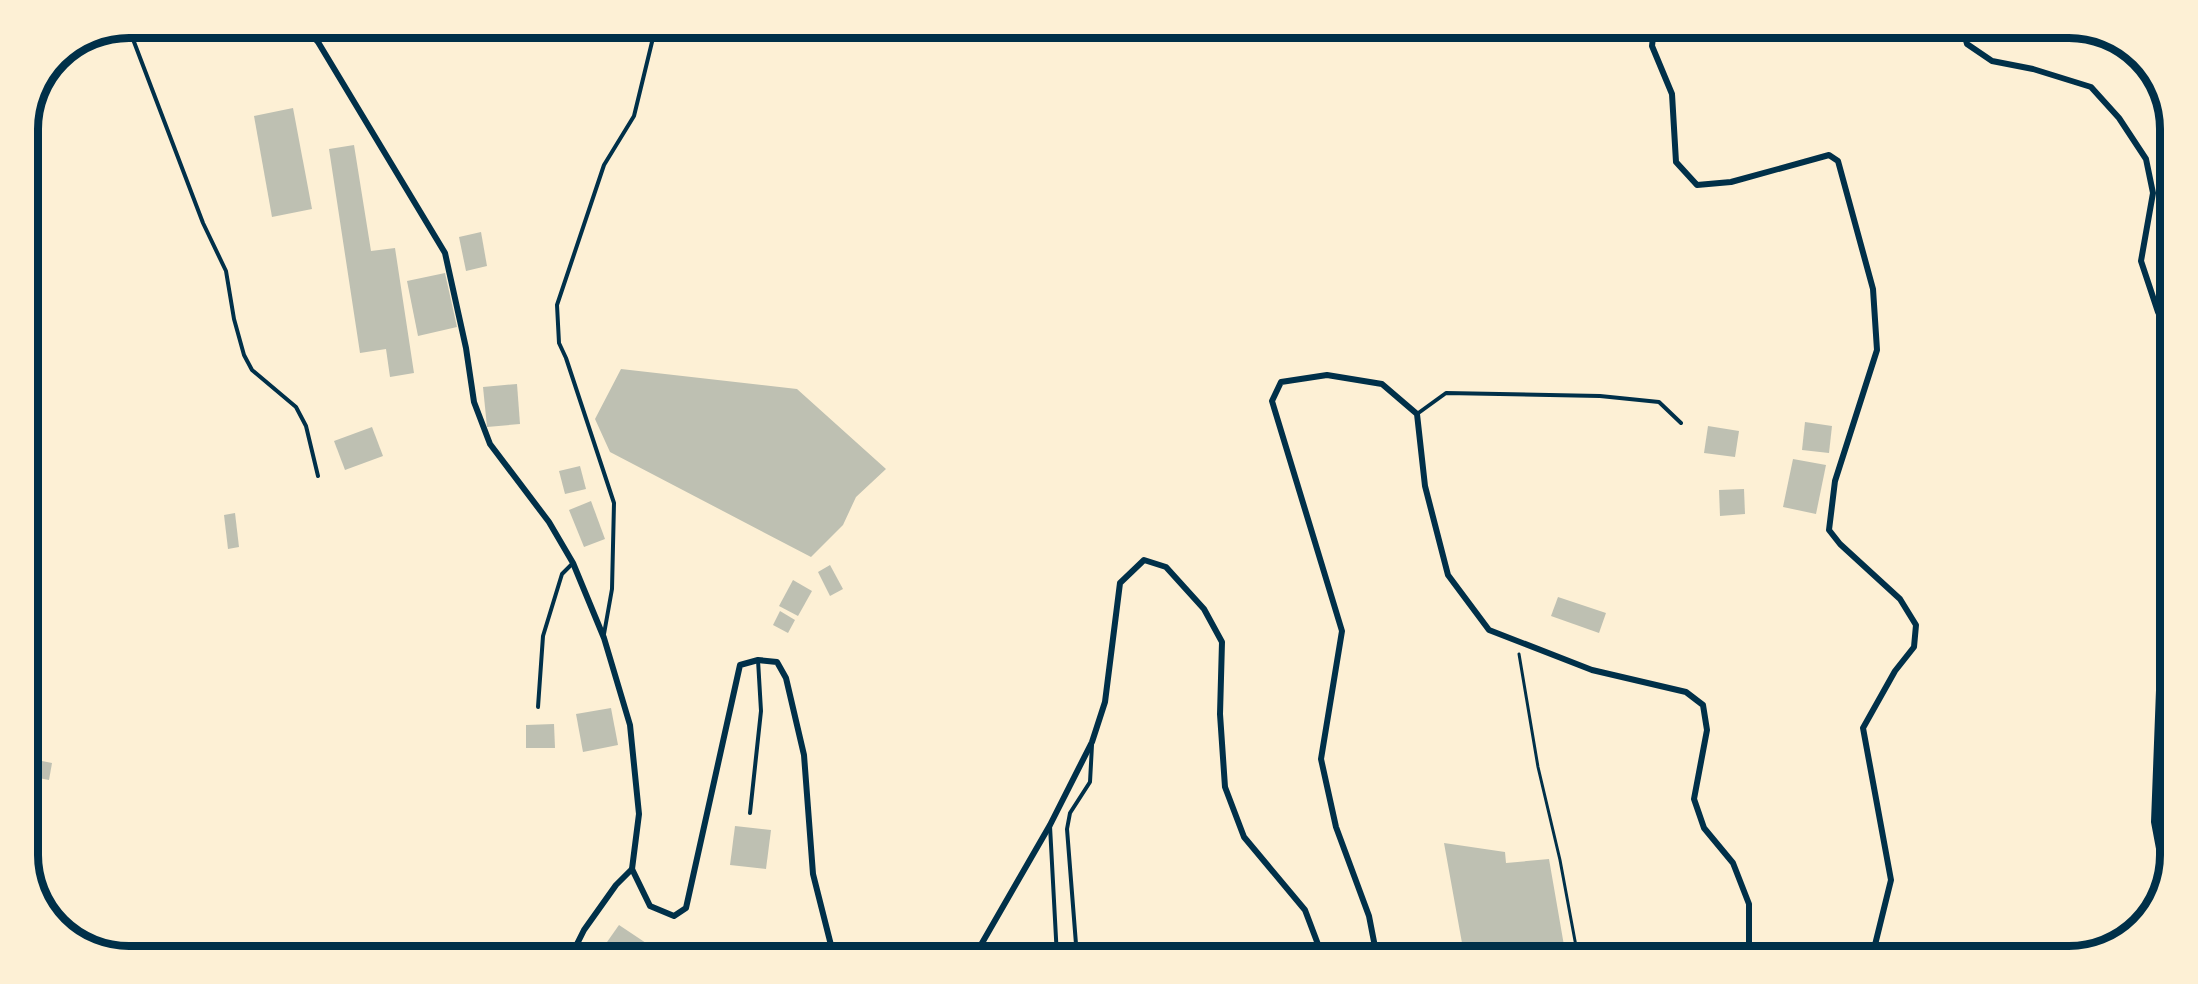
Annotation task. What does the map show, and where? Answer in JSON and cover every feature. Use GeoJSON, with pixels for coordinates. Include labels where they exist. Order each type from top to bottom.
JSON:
{"type":"FeatureCollection","features":[{"type":"Feature","properties":{"kind":"street"},"geometry":{"type":"LineString","coordinates":[[314,37],[445,253],[466,348],[474,402],[490,444],[549,522],[573,563],[604,638],[630,724],[639,814],[632,869],[650,906],[674,916],[686,909],[740,665],[758,660],[777,662],[786,678],[804,755],[813,874],[831,946]]}},
{"type":"Feature","properties":{"kind":"street"},"geometry":{"type":"LineString","coordinates":[[1653,37],[1652,46],[1672,94],[1676,162],[1697,185],[1731,182],[1829,155],[1838,161],[1873,289],[1877,350],[1834,481],[1829,530],[1840,544],[1900,599],[1916,625],[1914,647],[1895,671],[1863,728],[1891,879],[1875,946]]}},
{"type":"Feature","properties":{"kind":"street"},"geometry":{"type":"LineString","coordinates":[[1965,37],[1967,44],[1992,62],[2033,69],[2091,87],[2119,118],[2146,159],[2153,193],[2141,261],[2160,316]]}},
{"type":"Feature","properties":{"kind":"street"},"geometry":{"type":"LineString","coordinates":[[1375,946],[1369,916],[1336,827],[1322,759],[1342,631],[1272,401],[1281,382],[1328,375],[1382,384],[1417,414],[1425,486],[1448,575],[1489,630],[1592,670],[1686,692],[1703,705],[1707,730],[1694,799],[1704,828],[1733,863],[1749,904],[1749,946]]}},
{"type":"Feature","properties":{"kind":"street"},"geometry":{"type":"LineString","coordinates":[[980,946],[1050,825],[1092,742],[1104,702],[1120,583],[1144,560],[1166,567],[1204,609],[1222,642],[1220,714],[1225,787],[1244,837],[1305,910],[1319,946]]}},
{"type":"Feature","properties":{"kind":"street"},"geometry":{"type":"LineString","coordinates":[[2160,663],[2154,822],[2160,854]]}},
{"type":"Feature","properties":{"kind":"street"},"geometry":{"type":"LineString","coordinates":[[574,946],[615,885],[632,869]]}},
{"type":"Feature","properties":{"kind":"lane"},"geometry":{"type":"LineString","coordinates":[[132,37],[203,224],[226,271],[234,320],[244,355],[252,370],[296,407],[306,426],[318,476]]}},
{"type":"Feature","properties":{"kind":"lane"},"geometry":{"type":"LineString","coordinates":[[604,638],[612,589],[614,502],[559,343],[557,305],[603,165],[634,116],[652,42]]}},
{"type":"Feature","properties":{"kind":"lane"},"geometry":{"type":"LineString","coordinates":[[1417,414],[1446,393],[1600,396],[1659,402],[1681,423]]}},
{"type":"Feature","properties":{"kind":"lane"},"geometry":{"type":"LineString","coordinates":[[538,707],[543,636],[562,574],[573,563]]}},
{"type":"Feature","properties":{"kind":"lane"},"geometry":{"type":"LineString","coordinates":[[750,813],[761,711],[758,660]]}},
{"type":"Feature","properties":{"kind":"lane"},"geometry":{"type":"LineString","coordinates":[[1076,946],[1067,829],[1070,813],[1090,782],[1092,742]]}},
{"type":"Feature","properties":{"kind":"lane"},"geometry":{"type":"LineString","coordinates":[[1050,825],[1056,946]]}},
{"type":"Feature","properties":{"kind":"path"},"geometry":{"type":"LineString","coordinates":[[1516,641],[1538,767],[1560,860],[1576,946]]}},
{"type":"Feature","properties":{"kind":"building"},"geometry":{"type":"Polygon","coordinates":[[[293,108],[312,209],[272,217],[254,116],[293,108]]]}},
{"type":"Feature","properties":{"kind":"building"},"geometry":{"type":"Polygon","coordinates":[[[354,145],[371,251],[395,248],[414,373],[390,377],[386,349],[360,353],[329,149],[354,145]]]}},
{"type":"Feature","properties":{"kind":"building"},"geometry":{"type":"Polygon","coordinates":[[[481,232],[487,266],[466,271],[459,237],[481,232]]]}},
{"type":"Feature","properties":{"kind":"building"},"geometry":{"type":"Polygon","coordinates":[[[445,273],[457,327],[418,336],[407,281],[445,273]]]}},
{"type":"Feature","properties":{"kind":"building"},"geometry":{"type":"Polygon","coordinates":[[[621,369],[797,389],[886,469],[856,497],[843,525],[811,557],[610,452],[595,419],[621,369]]]}},
{"type":"Feature","properties":{"kind":"building"},"geometry":{"type":"Polygon","coordinates":[[[517,384],[520,424],[487,427],[483,387],[517,384]]]}},
{"type":"Feature","properties":{"kind":"building"},"geometry":{"type":"Polygon","coordinates":[[[1805,422],[1832,426],[1829,453],[1802,450],[1805,422]]]}},
{"type":"Feature","properties":{"kind":"building"},"geometry":{"type":"Polygon","coordinates":[[[1708,426],[1739,431],[1735,457],[1704,453],[1708,426]]]}},
{"type":"Feature","properties":{"kind":"building"},"geometry":{"type":"Polygon","coordinates":[[[372,427],[383,456],[345,470],[334,441],[372,427]]]}},
{"type":"Feature","properties":{"kind":"building"},"geometry":{"type":"Polygon","coordinates":[[[1793,459],[1826,465],[1816,514],[1783,507],[1793,459]]]}},
{"type":"Feature","properties":{"kind":"building"},"geometry":{"type":"Polygon","coordinates":[[[580,466],[586,489],[565,494],[559,471],[580,466]]]}},
{"type":"Feature","properties":{"kind":"building"},"geometry":{"type":"Polygon","coordinates":[[[1744,489],[1745,514],[1720,516],[1719,490],[1744,489]]]}},
{"type":"Feature","properties":{"kind":"building"},"geometry":{"type":"Polygon","coordinates":[[[591,501],[605,539],[584,547],[569,510],[591,501]]]}},
{"type":"Feature","properties":{"kind":"building"},"geometry":{"type":"Polygon","coordinates":[[[235,513],[239,547],[228,549],[224,515],[235,513]]]}},
{"type":"Feature","properties":{"kind":"building"},"geometry":{"type":"Polygon","coordinates":[[[830,565],[843,589],[830,596],[818,572],[830,565]]]}},
{"type":"Feature","properties":{"kind":"building"},"geometry":{"type":"Polygon","coordinates":[[[793,580],[812,591],[798,616],[779,606],[793,580]]]}},
{"type":"Feature","properties":{"kind":"building"},"geometry":{"type":"Polygon","coordinates":[[[1558,597],[1606,613],[1599,633],[1551,616],[1558,597]]]}},
{"type":"Feature","properties":{"kind":"building"},"geometry":{"type":"Polygon","coordinates":[[[780,611],[795,620],[788,633],[773,625],[780,611]]]}},
{"type":"Feature","properties":{"kind":"building"},"geometry":{"type":"Polygon","coordinates":[[[611,708],[618,745],[583,752],[576,714],[611,708]]]}},
{"type":"Feature","properties":{"kind":"building"},"geometry":{"type":"Polygon","coordinates":[[[554,724],[555,748],[526,748],[526,725],[554,724]]]}},
{"type":"Feature","properties":{"kind":"building"},"geometry":{"type":"Polygon","coordinates":[[[38,760],[52,763],[49,780],[38,778],[38,760]]]}},
{"type":"Feature","properties":{"kind":"building"},"geometry":{"type":"Polygon","coordinates":[[[735,826],[771,830],[766,869],[730,865],[735,826]]]}},
{"type":"Feature","properties":{"kind":"building"},"geometry":{"type":"Polygon","coordinates":[[[1444,843],[1505,852],[1506,863],[1549,859],[1564,946],[1481,946],[1462,943],[1444,843]]]}},
{"type":"Feature","properties":{"kind":"building"},"geometry":{"type":"Polygon","coordinates":[[[619,925],[646,943],[644,946],[604,946],[619,925]]]}}]}
